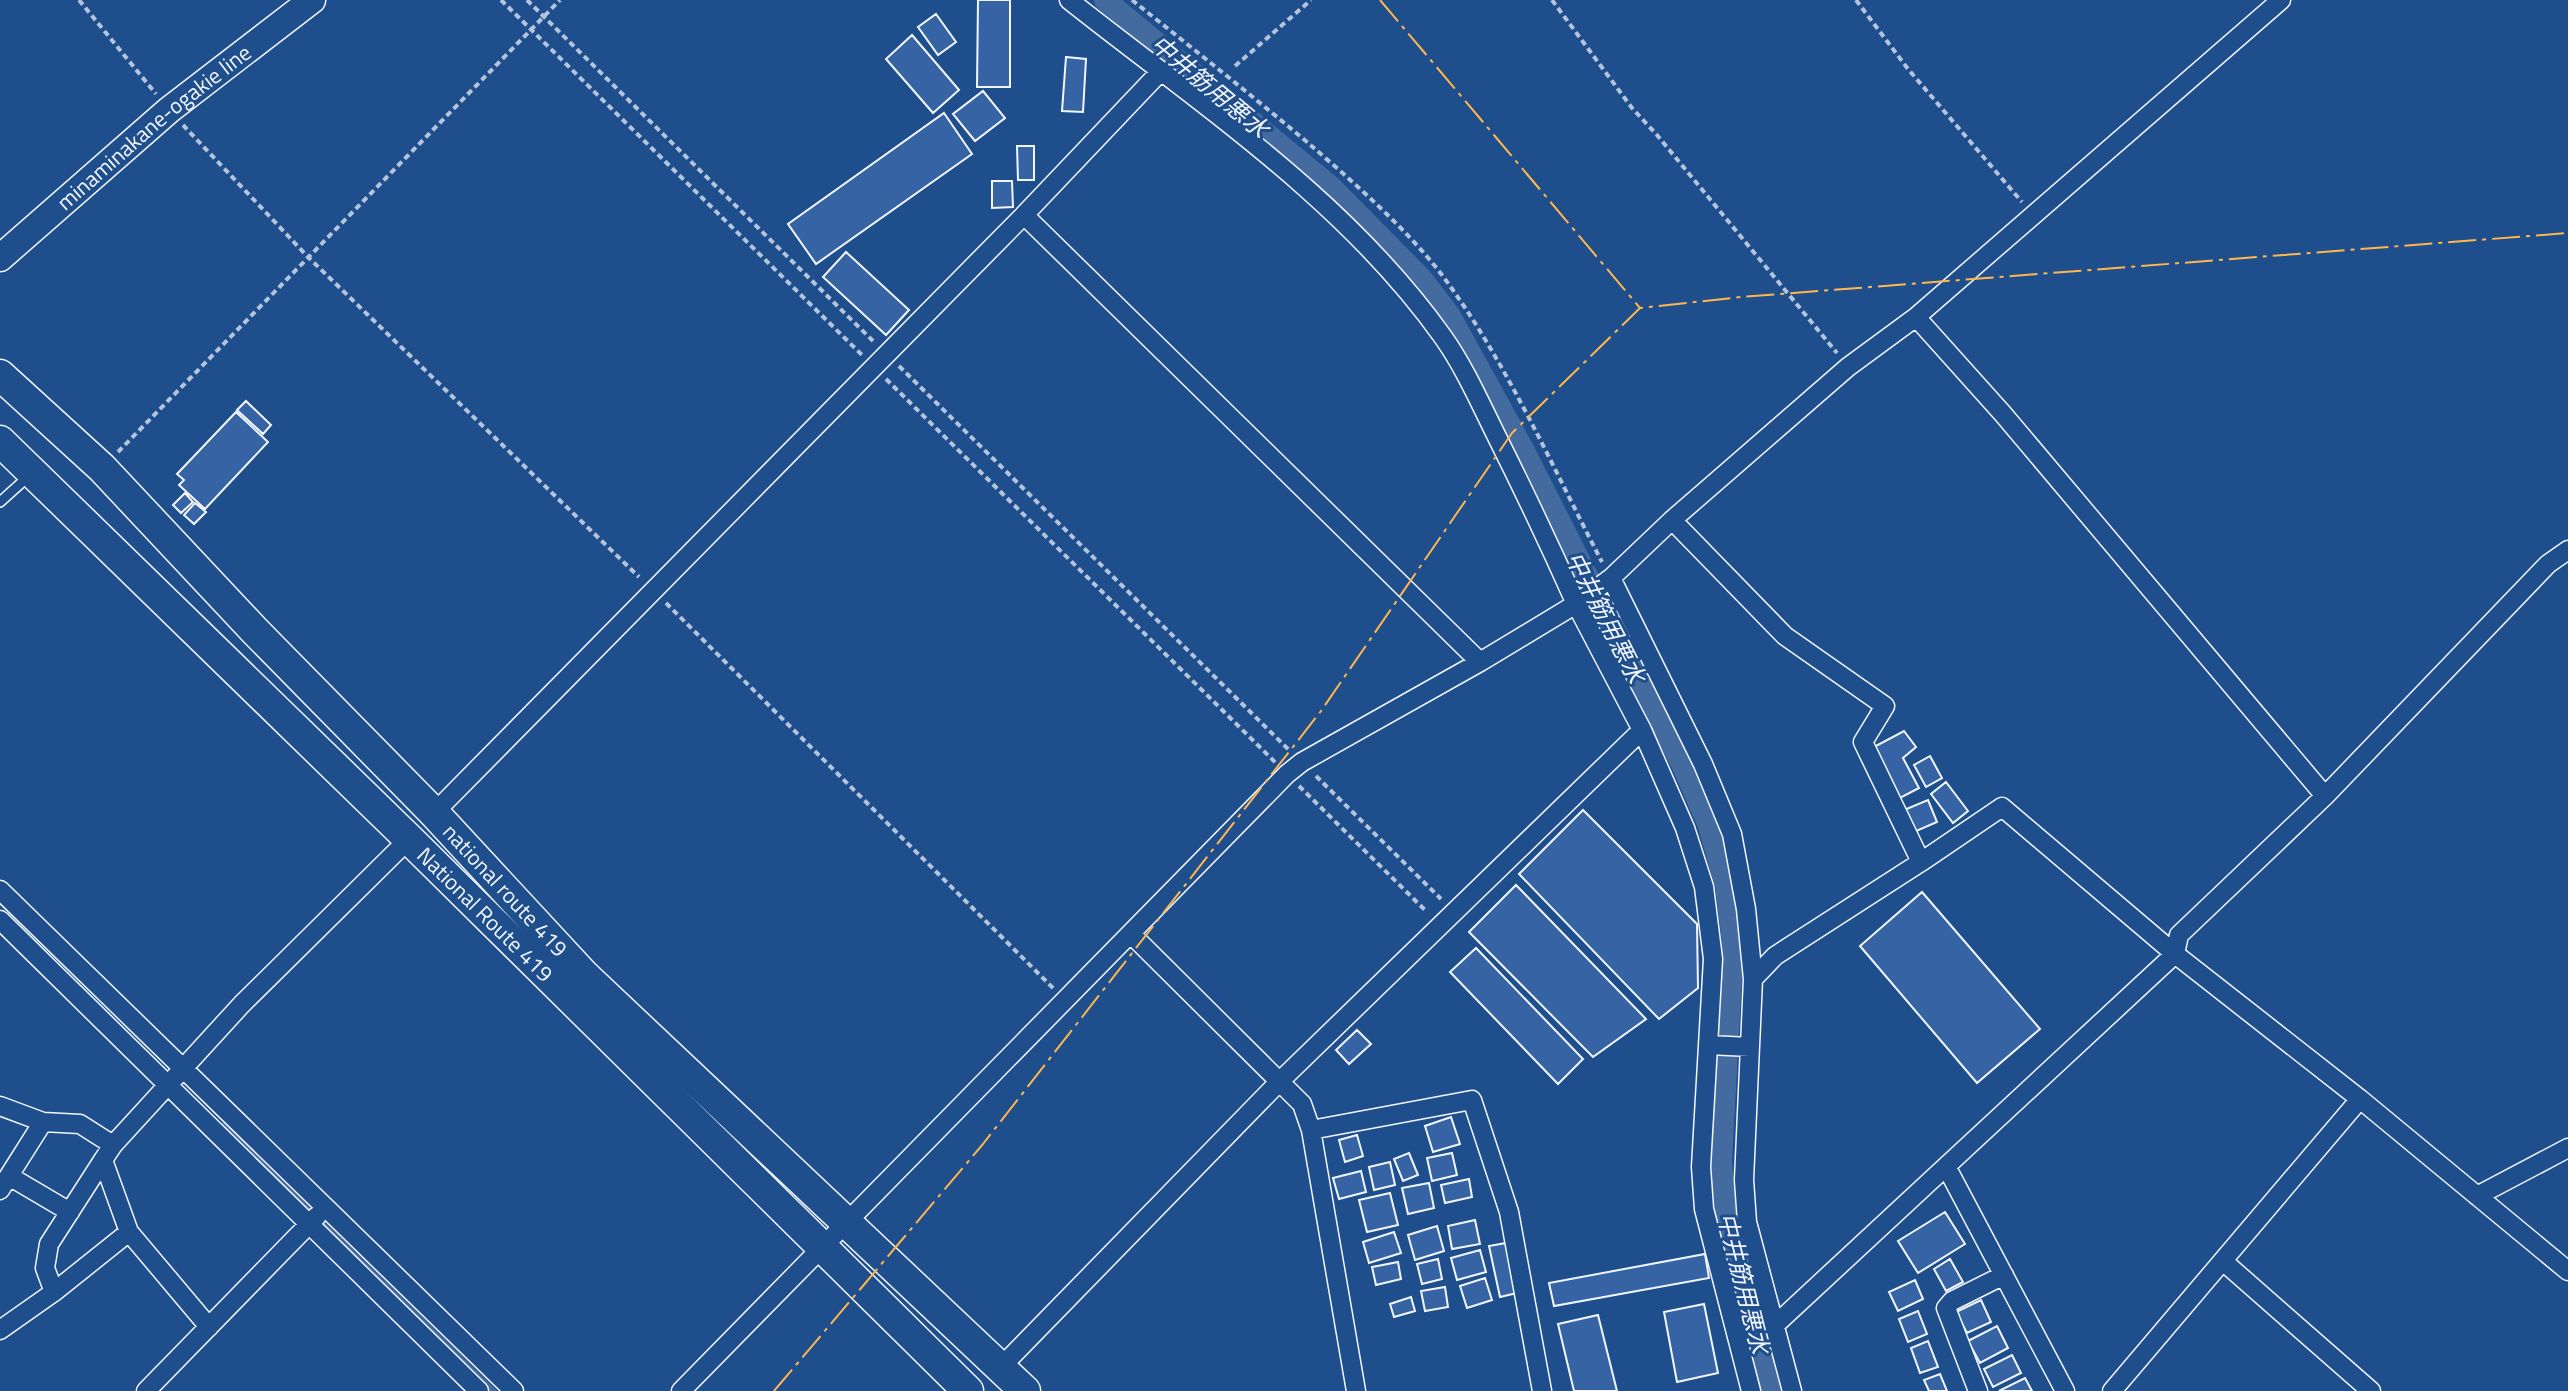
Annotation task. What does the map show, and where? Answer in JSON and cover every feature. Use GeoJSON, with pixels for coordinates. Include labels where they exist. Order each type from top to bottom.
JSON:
{"type":"FeatureCollection","features":[{"type":"Feature","properties":{"kind":"highway","name":"national route 419"},"geometry":{"type":"LineString","coordinates":[[0,375],[102,468],[255,631],[434,813],[584,975],[1025,1391]]}},
{"type":"Feature","properties":{"kind":"highway","name":"National Route 419"},"geometry":{"type":"LineString","coordinates":[[0,441],[409,839],[968,1391]]}},
{"type":"Feature","properties":{"kind":"main road","name":"minaminakane-ogakie line"},"geometry":{"type":"LineString","coordinates":[[0,258],[169,110],[312,0]]}},
{"type":"Feature","properties":{"kind":"street"},"geometry":{"type":"LineString","coordinates":[[1069,0],[1259,146],[1316,196],[1409,292],[1445,340],[1482,407],[1541,525],[1576,604],[1642,730],[1685,828],[1704,887],[1713,959],[1701,1167],[1704,1209],[1751,1391]]}},
{"type":"Feature","properties":{"kind":"street"},"geometry":{"type":"LineString","coordinates":[[681,1391],[1294,768],[1480,662],[1576,604],[1611,578],[1672,520],[1848,367],[1916,317],[2281,0]]}},
{"type":"Feature","properties":{"kind":"street"},"geometry":{"type":"LineString","coordinates":[[434,813],[881,361],[1160,72]]}},
{"type":"Feature","properties":{"kind":"street"},"geometry":{"type":"LineString","coordinates":[[1024,215],[1480,662]]}},
{"type":"Feature","properties":{"kind":"street"},"geometry":{"type":"LineString","coordinates":[[1916,317],[2003,414],[2325,796]]}},
{"type":"Feature","properties":{"kind":"street"},"geometry":{"type":"LineString","coordinates":[[1672,520],[1785,636],[1885,706],[1863,742],[1921,862]]}},
{"type":"Feature","properties":{"kind":"street"},"geometry":{"type":"LineString","coordinates":[[1775,1325],[2175,954],[2179,935],[2325,796],[2548,564],[2568,550]]}},
{"type":"Feature","properties":{"kind":"street"},"geometry":{"type":"LineString","coordinates":[[1611,578],[1703,764],[1732,834],[1746,909],[1753,979],[1744,1180],[1747,1222],[1792,1391]]}},
{"type":"Feature","properties":{"kind":"street"},"geometry":{"type":"LineString","coordinates":[[1001,1367],[1280,1081],[1642,730]]}},
{"type":"Feature","properties":{"kind":"street"},"geometry":{"type":"LineString","coordinates":[[1753,979],[1775,956],[2002,807],[2175,954],[2360,1099],[2568,1271]]}},
{"type":"Feature","properties":{"kind":"street"},"geometry":{"type":"LineString","coordinates":[[54,1292],[45,1268],[49,1244],[108,1152],[242,1004],[409,839]]}},
{"type":"Feature","properties":{"kind":"street"},"geometry":{"type":"LineString","coordinates":[[0,890],[308,1224],[479,1391]]}},
{"type":"Feature","properties":{"kind":"street"},"geometry":{"type":"LineString","coordinates":[[0,920],[325,1208],[514,1391]]}},
{"type":"Feature","properties":{"kind":"street"},"geometry":{"type":"LineString","coordinates":[[1131,934],[1302,1104],[1311,1130],[1356,1391]]}},
{"type":"Feature","properties":{"kind":"street"},"geometry":{"type":"LineString","coordinates":[[1708,1045],[1750,1047]]}},
{"type":"Feature","properties":{"kind":"street"},"geometry":{"type":"LineString","coordinates":[[2112,1391],[2360,1099]]}},
{"type":"Feature","properties":{"kind":"street"},"geometry":{"type":"LineString","coordinates":[[1311,1130],[1472,1100],[1509,1212],[1542,1391]]}},
{"type":"Feature","properties":{"kind":"street"},"geometry":{"type":"LineString","coordinates":[[0,1106],[43,1122],[80,1124],[108,1152],[129,1232],[209,1327]]}},
{"type":"Feature","properties":{"kind":"street"},"geometry":{"type":"LineString","coordinates":[[43,1122],[4,1183],[70,1212]]}},
{"type":"Feature","properties":{"kind":"street"},"geometry":{"type":"LineString","coordinates":[[2477,1196],[2568,1148]]}},
{"type":"Feature","properties":{"kind":"street"},"geometry":{"type":"LineString","coordinates":[[1947,1168],[2065,1391]]}},
{"type":"Feature","properties":{"kind":"street"},"geometry":{"type":"LineString","coordinates":[[146,1391],[325,1208]]}},
{"type":"Feature","properties":{"kind":"street"},"geometry":{"type":"LineString","coordinates":[[0,1330],[54,1292],[129,1232]]}},
{"type":"Feature","properties":{"kind":"street"},"geometry":{"type":"LineString","coordinates":[[2224,1262],[2371,1391]]}},
{"type":"Feature","properties":{"kind":"street"},"geometry":{"type":"LineString","coordinates":[[1978,1391],[1946,1308],[1952,1301],[2004,1275]]}},
{"type":"Feature","properties":{"kind":"lane"},"geometry":{"type":"LineString","coordinates":[[0,502],[34,472]]}},
{"type":"Feature","properties":{"kind":"path"},"geometry":{"type":"LineString","coordinates":[[79,0],[169,110],[308,257],[654,591],[1066,1000]]}},
{"type":"Feature","properties":{"kind":"path"},"geometry":{"type":"LineString","coordinates":[[501,0],[881,361],[1447,918]]}},
{"type":"Feature","properties":{"kind":"path"},"geometry":{"type":"LineString","coordinates":[[527,0],[881,361],[1447,918]]}},
{"type":"Feature","properties":{"kind":"path"},"geometry":{"type":"LineString","coordinates":[[102,468],[560,0]]}},
{"type":"Feature","properties":{"kind":"path"},"geometry":{"type":"LineString","coordinates":[[1235,66],[1311,0]]}},
{"type":"Feature","properties":{"kind":"path"},"geometry":{"type":"LineString","coordinates":[[1552,0],[1632,108],[1848,367]]}},
{"type":"Feature","properties":{"kind":"path"},"geometry":{"type":"LineString","coordinates":[[1856,0],[1908,69],[2034,215]]}},
{"type":"Feature","properties":{"kind":"building"},"geometry":{"type":"Polygon","coordinates":[[[978,0],[1010,0],[1010,87],[977,87],[978,0]]]}},
{"type":"Feature","properties":{"kind":"building"},"geometry":{"type":"Polygon","coordinates":[[[936,14],[956,42],[938,55],[918,27],[936,14]]]}},
{"type":"Feature","properties":{"kind":"building"},"geometry":{"type":"Polygon","coordinates":[[[912,35],[959,90],[933,113],[886,59],[912,35]]]}},
{"type":"Feature","properties":{"kind":"building"},"geometry":{"type":"Polygon","coordinates":[[[1066,57],[1086,59],[1083,112],[1062,111],[1066,57]]]}},
{"type":"Feature","properties":{"kind":"building"},"geometry":{"type":"Polygon","coordinates":[[[983,91],[1005,118],[975,141],[953,114],[983,91]]]}},
{"type":"Feature","properties":{"kind":"building"},"geometry":{"type":"Polygon","coordinates":[[[944,113],[972,154],[816,264],[788,224],[944,113]]]}},
{"type":"Feature","properties":{"kind":"building"},"geometry":{"type":"Polygon","coordinates":[[[1017,146],[1034,146],[1034,180],[1018,180],[1017,146]]]}},
{"type":"Feature","properties":{"kind":"building"},"geometry":{"type":"Polygon","coordinates":[[[992,181],[1012,181],[1013,207],[992,208],[992,181]]]}},
{"type":"Feature","properties":{"kind":"building"},"geometry":{"type":"Polygon","coordinates":[[[846,252],[909,310],[886,335],[823,277],[846,252]]]}},
{"type":"Feature","properties":{"kind":"building"},"geometry":{"type":"Polygon","coordinates":[[[246,401],[271,425],[263,434],[237,410],[246,401]]]}},
{"type":"Feature","properties":{"kind":"building"},"geometry":{"type":"Polygon","coordinates":[[[236,412],[268,442],[205,509],[179,485],[184,480],[177,474],[236,412]]]}},
{"type":"Feature","properties":{"kind":"building"},"geometry":{"type":"Polygon","coordinates":[[[185,493],[193,502],[181,513],[173,505],[185,493]]]}},
{"type":"Feature","properties":{"kind":"building"},"geometry":{"type":"Polygon","coordinates":[[[195,503],[206,512],[194,524],[184,515],[195,503]]]}},
{"type":"Feature","properties":{"kind":"building"},"geometry":{"type":"Polygon","coordinates":[[[1904,731],[1916,747],[1903,758],[1919,788],[1900,798],[1874,747],[1904,731]]]}},
{"type":"Feature","properties":{"kind":"building"},"geometry":{"type":"Polygon","coordinates":[[[1930,756],[1942,778],[1926,787],[1914,765],[1930,756]]]}},
{"type":"Feature","properties":{"kind":"building"},"geometry":{"type":"Polygon","coordinates":[[[1946,782],[1968,811],[1953,823],[1931,794],[1946,782]]]}},
{"type":"Feature","properties":{"kind":"building"},"geometry":{"type":"Polygon","coordinates":[[[1928,800],[1937,822],[1914,832],[1904,810],[1928,800]]]}},
{"type":"Feature","properties":{"kind":"building"},"geometry":{"type":"Polygon","coordinates":[[[1583,810],[1697,924],[1698,988],[1659,1019],[1519,874],[1583,810]]]}},
{"type":"Feature","properties":{"kind":"building"},"geometry":{"type":"Polygon","coordinates":[[[1516,885],[1646,1019],[1593,1057],[1469,932],[1516,885]]]}},
{"type":"Feature","properties":{"kind":"building"},"geometry":{"type":"Polygon","coordinates":[[[1922,892],[2040,1029],[1977,1083],[1860,946],[1922,892]]]}},
{"type":"Feature","properties":{"kind":"building"},"geometry":{"type":"Polygon","coordinates":[[[1476,948],[1583,1059],[1558,1084],[1450,972],[1476,948]]]}},
{"type":"Feature","properties":{"kind":"building"},"geometry":{"type":"Polygon","coordinates":[[[1357,1030],[1371,1044],[1349,1064],[1336,1050],[1357,1030]]]}},
{"type":"Feature","properties":{"kind":"building"},"geometry":{"type":"Polygon","coordinates":[[[1451,1117],[1460,1144],[1433,1152],[1425,1126],[1451,1117]]]}},
{"type":"Feature","properties":{"kind":"building"},"geometry":{"type":"Polygon","coordinates":[[[1357,1135],[1363,1156],[1345,1162],[1339,1140],[1357,1135]]]}},
{"type":"Feature","properties":{"kind":"building"},"geometry":{"type":"Polygon","coordinates":[[[1409,1153],[1418,1175],[1403,1181],[1394,1159],[1409,1153]]]}},
{"type":"Feature","properties":{"kind":"building"},"geometry":{"type":"Polygon","coordinates":[[[1452,1153],[1457,1175],[1432,1181],[1427,1158],[1452,1153]]]}},
{"type":"Feature","properties":{"kind":"building"},"geometry":{"type":"Polygon","coordinates":[[[1390,1162],[1395,1185],[1374,1190],[1369,1167],[1390,1162]]]}},
{"type":"Feature","properties":{"kind":"building"},"geometry":{"type":"Polygon","coordinates":[[[1361,1171],[1366,1192],[1339,1199],[1333,1178],[1361,1171]]]}},
{"type":"Feature","properties":{"kind":"building"},"geometry":{"type":"Polygon","coordinates":[[[1469,1179],[1472,1197],[1445,1203],[1441,1185],[1469,1179]]]}},
{"type":"Feature","properties":{"kind":"building"},"geometry":{"type":"Polygon","coordinates":[[[1429,1183],[1434,1208],[1408,1214],[1402,1188],[1429,1183]]]}},
{"type":"Feature","properties":{"kind":"building"},"geometry":{"type":"Polygon","coordinates":[[[1390,1193],[1398,1225],[1367,1232],[1359,1200],[1390,1193]]]}},
{"type":"Feature","properties":{"kind":"building"},"geometry":{"type":"Polygon","coordinates":[[[1945,1212],[1965,1244],[1918,1273],[1898,1241],[1945,1212]]]}},
{"type":"Feature","properties":{"kind":"building"},"geometry":{"type":"Polygon","coordinates":[[[1475,1220],[1480,1244],[1452,1249],[1448,1226],[1475,1220]]]}},
{"type":"Feature","properties":{"kind":"building"},"geometry":{"type":"Polygon","coordinates":[[[1437,1226],[1444,1251],[1415,1260],[1408,1235],[1437,1226]]]}},
{"type":"Feature","properties":{"kind":"building"},"geometry":{"type":"Polygon","coordinates":[[[1394,1232],[1401,1253],[1369,1263],[1363,1242],[1394,1232]]]}},
{"type":"Feature","properties":{"kind":"building"},"geometry":{"type":"Polygon","coordinates":[[[1506,1243],[1517,1293],[1500,1297],[1489,1246],[1506,1243]]]}},
{"type":"Feature","properties":{"kind":"building"},"geometry":{"type":"Polygon","coordinates":[[[1480,1250],[1486,1272],[1457,1280],[1451,1258],[1480,1250]]]}},
{"type":"Feature","properties":{"kind":"building"},"geometry":{"type":"Polygon","coordinates":[[[1705,1254],[1709,1278],[1554,1306],[1549,1283],[1705,1254]]]}},
{"type":"Feature","properties":{"kind":"building"},"geometry":{"type":"Polygon","coordinates":[[[1438,1259],[1442,1279],[1422,1284],[1417,1264],[1438,1259]]]}},
{"type":"Feature","properties":{"kind":"building"},"geometry":{"type":"Polygon","coordinates":[[[1950,1259],[1963,1282],[1946,1291],[1934,1269],[1950,1259]]]}},
{"type":"Feature","properties":{"kind":"building"},"geometry":{"type":"Polygon","coordinates":[[[1398,1262],[1401,1279],[1376,1285],[1372,1267],[1398,1262]]]}},
{"type":"Feature","properties":{"kind":"building"},"geometry":{"type":"Polygon","coordinates":[[[1485,1278],[1492,1300],[1467,1308],[1460,1286],[1485,1278]]]}},
{"type":"Feature","properties":{"kind":"building"},"geometry":{"type":"Polygon","coordinates":[[[1915,1280],[1923,1299],[1898,1311],[1889,1292],[1915,1280]]]}},
{"type":"Feature","properties":{"kind":"building"},"geometry":{"type":"Polygon","coordinates":[[[1445,1287],[1448,1307],[1425,1311],[1421,1291],[1445,1287]]]}},
{"type":"Feature","properties":{"kind":"building"},"geometry":{"type":"Polygon","coordinates":[[[1411,1297],[1415,1311],[1394,1317],[1390,1304],[1411,1297]]]}},
{"type":"Feature","properties":{"kind":"building"},"geometry":{"type":"Polygon","coordinates":[[[1981,1300],[1991,1322],[1967,1333],[1956,1312],[1981,1300]]]}},
{"type":"Feature","properties":{"kind":"building"},"geometry":{"type":"Polygon","coordinates":[[[1704,1304],[1718,1373],[1677,1382],[1664,1312],[1704,1304]]]}},
{"type":"Feature","properties":{"kind":"building"},"geometry":{"type":"Polygon","coordinates":[[[1918,1311],[1927,1334],[1908,1342],[1899,1319],[1918,1311]]]}},
{"type":"Feature","properties":{"kind":"building"},"geometry":{"type":"Polygon","coordinates":[[[1598,1315],[1617,1391],[1574,1391],[1558,1324],[1598,1315]]]}},
{"type":"Feature","properties":{"kind":"building"},"geometry":{"type":"Polygon","coordinates":[[[1997,1326],[2008,1348],[1980,1363],[1968,1341],[1997,1326]]]}},
{"type":"Feature","properties":{"kind":"building"},"geometry":{"type":"Polygon","coordinates":[[[1928,1341],[1938,1367],[1920,1373],[1911,1348],[1928,1341]]]}},
{"type":"Feature","properties":{"kind":"building"},"geometry":{"type":"Polygon","coordinates":[[[2012,1355],[2021,1373],[1993,1387],[1984,1369],[2012,1355]]]}},
{"type":"Feature","properties":{"kind":"building"},"geometry":{"type":"Polygon","coordinates":[[[1940,1374],[1947,1391],[1929,1391],[1924,1380],[1940,1374]]]}},
{"type":"Feature","properties":{"kind":"building"},"geometry":{"type":"Polygon","coordinates":[[[2025,1378],[2032,1391],[1999,1391],[2025,1378]]]}},
{"type":"Feature","properties":{"kind":"waterway","name":"中井筋用悪水"},"geometry":{"type":"LineString","coordinates":[[1105,0],[1330,186],[1421,278],[1450,316],[1523,449],[1682,764],[1708,823],[1726,885],[1733,941],[1721,1161],[1725,1214],[1772,1391]]}},
{"type":"Feature","properties":{"kind":"waterway"},"geometry":{"type":"LineString","coordinates":[[223,1126],[493,1391]]}},
{"type":"Feature","properties":{"kind":"power"},"geometry":{"type":"LineString","coordinates":[[1380,0],[1640,308]]}},
{"type":"Feature","properties":{"kind":"power"},"geometry":{"type":"LineString","coordinates":[[774,1391],[983,1144],[1321,711],[1512,433],[1640,308],[1741,297],[2568,233]]}}]}
